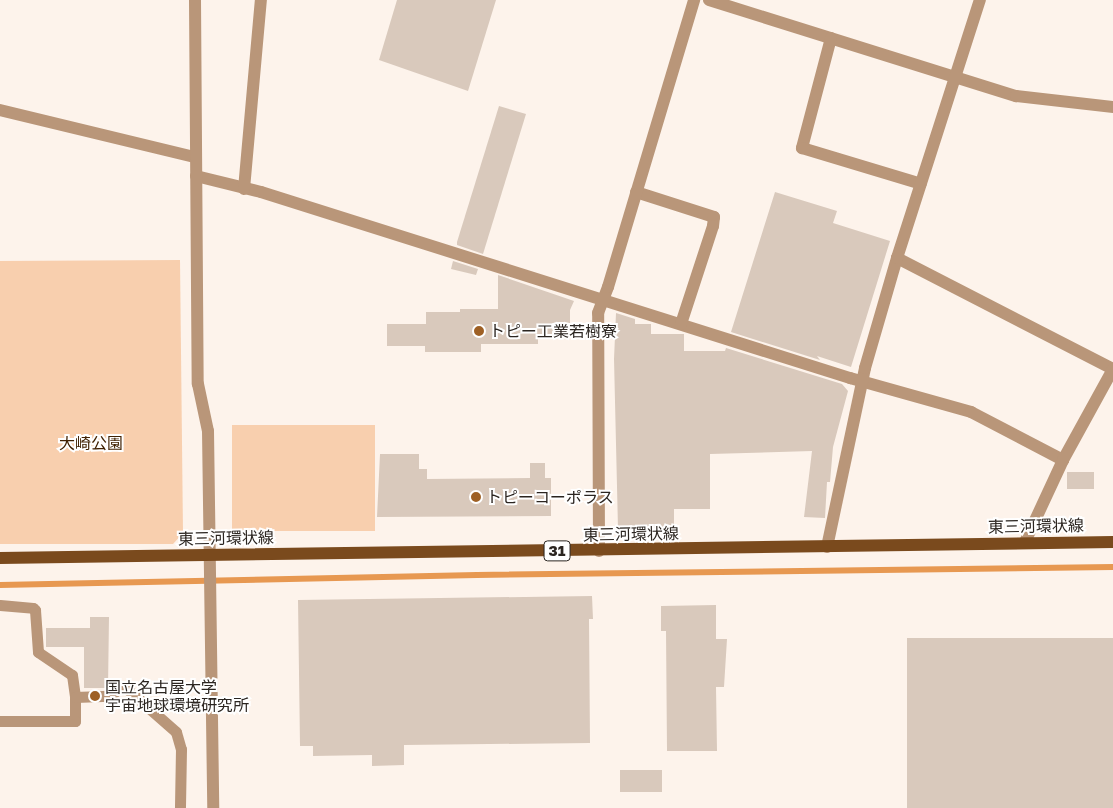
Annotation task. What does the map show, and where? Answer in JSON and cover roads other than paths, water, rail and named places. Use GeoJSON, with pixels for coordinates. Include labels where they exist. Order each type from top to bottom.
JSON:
{"type":"FeatureCollection","features":[{"type":"Feature","properties":{"kind":"main road","name":"東三河環状線"},"geometry":{"type":"LineString","coordinates":[[0,558],[210,554],[599,551],[1025,542],[1113,542]]}},
{"type":"Feature","properties":{"kind":"street"},"geometry":{"type":"LineString","coordinates":[[194,0],[198,384],[208,431],[213,808]]}},
{"type":"Feature","properties":{"kind":"street"},"geometry":{"type":"LineString","coordinates":[[244,189],[261,0]]}},
{"type":"Feature","properties":{"kind":"street"},"geometry":{"type":"LineString","coordinates":[[599,551],[598,313],[694,0]]}},
{"type":"Feature","properties":{"kind":"street"},"geometry":{"type":"LineString","coordinates":[[709,0],[1016,96],[1113,107]]}},
{"type":"Feature","properties":{"kind":"street"},"geometry":{"type":"LineString","coordinates":[[827,547],[863,381],[897,258],[980,0]]}},
{"type":"Feature","properties":{"kind":"street"},"geometry":{"type":"LineString","coordinates":[[831,38],[802,148],[921,184]]}},
{"type":"Feature","properties":{"kind":"street"},"geometry":{"type":"LineString","coordinates":[[0,110],[195,157]]}},
{"type":"Feature","properties":{"kind":"street"},"geometry":{"type":"LineString","coordinates":[[196,176],[244,189],[863,381],[971,412],[1064,460]]}},
{"type":"Feature","properties":{"kind":"street"},"geometry":{"type":"LineString","coordinates":[[636,192],[714,217],[713,226],[681,324]]}},
{"type":"Feature","properties":{"kind":"street"},"geometry":{"type":"LineString","coordinates":[[897,258],[1113,369],[1064,460],[1025,542]]}},
{"type":"Feature","properties":{"kind":"lane"},"geometry":{"type":"LineString","coordinates":[[0,605],[33,608],[36,610],[38,652],[72,675],[75,697],[74,721],[0,722]]}},
{"type":"Feature","properties":{"kind":"lane"},"geometry":{"type":"LineString","coordinates":[[75,697],[109,696],[120,688],[125,688],[176,732],[181,749],[180,808]]}},
{"type":"Feature","properties":{"kind":"waterway"},"geometry":{"type":"LineString","coordinates":[[0,585],[477,575],[1113,567]]}},
{"type":"Feature","properties":{"kind":"place","name":"トピー工業若樹寮"},"geometry":{"type":"Point","coordinates":[479,331]}},
{"type":"Feature","properties":{"kind":"place","name":"トピーコーポラス"},"geometry":{"type":"Point","coordinates":[476,497]}},
{"type":"Feature","properties":{"kind":"place","name":"国立名古屋大学 宇宙地球環境研究所"},"geometry":{"type":"Point","coordinates":[95,696]}},
{"type":"Feature","properties":{"kind":"park label","name":"大崎公園"},"geometry":{"type":"Point","coordinates":[91,443]}}]}
